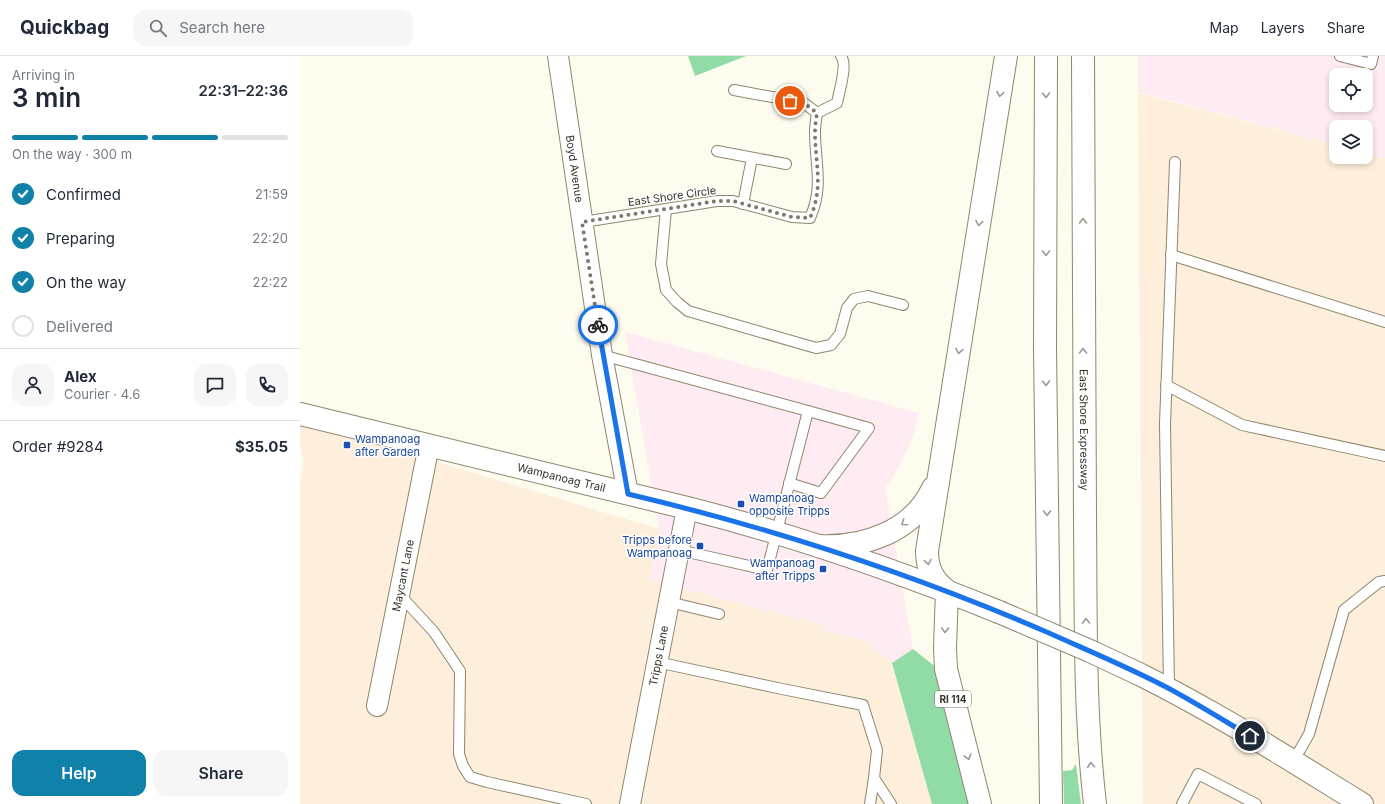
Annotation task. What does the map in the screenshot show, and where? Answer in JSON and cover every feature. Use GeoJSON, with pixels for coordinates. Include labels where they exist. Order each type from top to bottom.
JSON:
{"type":"FeatureCollection","features":[{"type":"Feature","properties":{"kind":"main road"},"geometry":{"type":"LineString","coordinates":[[947,591],[933,577],[930,571],[927,558],[927,544],[1006,56]]}},
{"type":"Feature","properties":{"kind":"main road"},"geometry":{"type":"LineString","coordinates":[[1046,56],[1046,357],[1051,804]]}},
{"type":"Feature","properties":{"kind":"main road","name":"East Shore Expressway"},"geometry":{"type":"LineString","coordinates":[[1083,56],[1083,365],[1086,675],[1089,743],[1095,804]]}},
{"type":"Feature","properties":{"kind":"main road","name":"Wampanoag Trail"},"geometry":{"type":"LineString","coordinates":[[300,414],[687,508],[777,533],[891,570],[999,612],[1139,674],[1168,689],[1294,762],[1362,804]]}},
{"type":"Feature","properties":{"kind":"main road"},"geometry":{"type":"LineString","coordinates":[[819,546],[843,546],[861,543],[879,538],[905,523],[917,512],[927,499],[935,484],[940,468]]}},
{"type":"Feature","properties":{"kind":"main road","name":"RI 114"},"geometry":{"type":"LineString","coordinates":[[947,591],[945,648],[946,669],[980,804]]}},
{"type":"Feature","properties":{"kind":"street","name":"Boyd Avenue"},"geometry":{"type":"LineString","coordinates":[[558,56],[602,355],[628,494]]}},
{"type":"Feature","properties":{"kind":"street","name":"Maycant Lane"},"geometry":{"type":"LineString","coordinates":[[377,706],[429,446]]}},
{"type":"Feature","properties":{"kind":"street","name":"Tripps Lane"},"geometry":{"type":"LineString","coordinates":[[630,804],[687,508]]}},
{"type":"Feature","properties":{"kind":"lane"},"geometry":{"type":"LineString","coordinates":[[734,90],[804,103],[817,113],[837,103],[845,66],[841,56]]}},
{"type":"Feature","properties":{"kind":"lane"},"geometry":{"type":"LineString","coordinates":[[1340,56],[1371,64],[1373,56]]}},
{"type":"Feature","properties":{"kind":"lane","name":"East Shore Circle"},"geometry":{"type":"LineString","coordinates":[[582,222],[717,201],[733,201],[792,217],[810,218],[816,205],[818,176],[815,132],[817,113]]}},
{"type":"Feature","properties":{"kind":"lane"},"geometry":{"type":"LineString","coordinates":[[717,152],[786,164]]}},
{"type":"Feature","properties":{"kind":"lane"},"geometry":{"type":"LineString","coordinates":[[743,204],[752,158]]}},
{"type":"Feature","properties":{"kind":"lane"},"geometry":{"type":"LineString","coordinates":[[1168,689],[1165,424],[1175,162]]}},
{"type":"Feature","properties":{"kind":"lane"},"geometry":{"type":"LineString","coordinates":[[666,209],[661,264],[662,277],[666,290],[688,311],[816,348],[831,345],[840,334],[847,308],[854,299],[868,296],[903,305]]}},
{"type":"Feature","properties":{"kind":"lane"},"geometry":{"type":"LineString","coordinates":[[1171,255],[1385,322]]}},
{"type":"Feature","properties":{"kind":"lane"},"geometry":{"type":"LineString","coordinates":[[602,355],[808,410],[869,428],[820,493],[790,483]]}},
{"type":"Feature","properties":{"kind":"lane"},"geometry":{"type":"LineString","coordinates":[[1166,385],[1242,425],[1385,456]]}},
{"type":"Feature","properties":{"kind":"lane"},"geometry":{"type":"LineString","coordinates":[[679,550],[767,570],[808,410]]}},
{"type":"Feature","properties":{"kind":"lane"},"geometry":{"type":"LineString","coordinates":[[1294,762],[1309,734],[1344,610],[1379,582],[1385,581]]}},
{"type":"Feature","properties":{"kind":"lane"},"geometry":{"type":"LineString","coordinates":[[399,594],[434,632],[460,670],[459,754],[463,766],[470,777],[586,804]]}},
{"type":"Feature","properties":{"kind":"lane"},"geometry":{"type":"LineString","coordinates":[[669,602],[719,614]]}},
{"type":"Feature","properties":{"kind":"lane"},"geometry":{"type":"LineString","coordinates":[[657,662],[863,705],[877,750],[870,804]]}},
{"type":"Feature","properties":{"kind":"lane"},"geometry":{"type":"LineString","coordinates":[[1182,804],[1198,774],[1256,804]]}},
{"type":"Feature","properties":{"kind":"lane"},"geometry":{"type":"LineString","coordinates":[[874,778],[891,804]]}},
{"type":"Feature","properties":{"kind":"shaded area"},"geometry":{"type":"Polygon","coordinates":[[[1138,56],[1385,56],[1385,158],[1373,155],[1373,120],[1329,120],[1329,143],[1138,92],[1138,56]]]}},
{"type":"Feature","properties":{"kind":"shaded area"},"geometry":{"type":"Polygon","coordinates":[[[1138,93],[1329,143],[1329,164],[1373,164],[1373,155],[1385,158],[1385,804],[1143,804],[1138,93]]]}},
{"type":"Feature","properties":{"kind":"shaded area"},"geometry":{"type":"Polygon","coordinates":[[[625,332],[919,413],[913,435],[905,455],[885,488],[913,649],[892,663],[864,640],[824,631],[825,625],[648,580],[659,529],[625,332]]]}},
{"type":"Feature","properties":{"kind":"shaded area"},"geometry":{"type":"Polygon","coordinates":[[[302,421],[659,529],[649,580],[825,625],[824,631],[864,640],[892,663],[933,804],[300,804],[300,483],[304,460],[300,444],[300,425],[302,421]]]}},
{"type":"Feature","properties":{"kind":"green space"},"geometry":{"type":"Polygon","coordinates":[[[688,56],[746,56],[695,76],[688,56]]]}},
{"type":"Feature","properties":{"kind":"green space"},"geometry":{"type":"Polygon","coordinates":[[[913,649],[937,668],[973,804],[932,804],[892,663],[913,649]]]}},
{"type":"Feature","properties":{"kind":"green space"},"geometry":{"type":"Polygon","coordinates":[[[1076,764],[1081,804],[1064,804],[1063,771],[1072,770],[1076,764]]]}},
{"type":"Feature","properties":{"kind":"way so far"},"geometry":{"type":"LineString","coordinates":[[598,325],[582,222],[717,201],[733,201],[792,217],[810,218],[816,205],[818,176],[815,132],[817,113],[804,103],[790,101]]}},
{"type":"Feature","properties":{"kind":"place","name":"Wampanoag after Garden"},"geometry":{"type":"Point","coordinates":[347,445]}},
{"type":"Feature","properties":{"kind":"place","name":"Wampanoag opposite Tripps"},"geometry":{"type":"Point","coordinates":[741,504]}},
{"type":"Feature","properties":{"kind":"place","name":"Tripps before Wampanoag"},"geometry":{"type":"Point","coordinates":[700,546]}},
{"type":"Feature","properties":{"kind":"place","name":"Wampanoag after Tripps"},"geometry":{"type":"Point","coordinates":[823,569]}},
{"type":"Feature","properties":{"kind":"route"},"geometry":{"type":"LineString","coordinates":[[598,325],[602,355],[628,494],[687,508],[777,533],[910,577],[999,612],[1090,651],[1168,689],[1250,736]]}}]}
